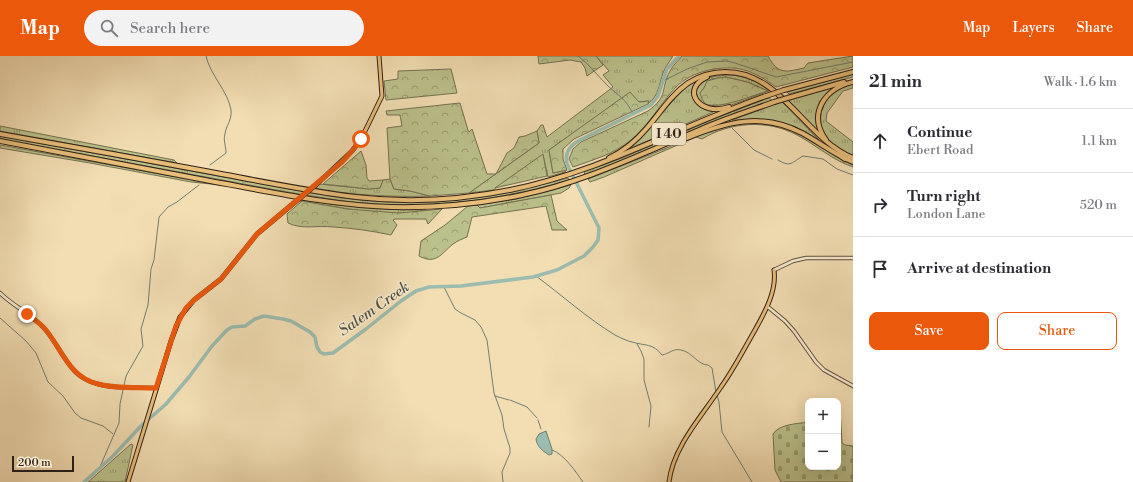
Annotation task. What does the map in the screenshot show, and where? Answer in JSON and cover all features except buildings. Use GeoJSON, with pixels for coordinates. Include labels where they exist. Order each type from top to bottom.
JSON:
{"type":"FeatureCollection","features":[{"type":"Feature","properties":{"kind":"highway"},"geometry":{"type":"LineString","coordinates":[[583,170],[614,156],[631,144],[647,128],[674,95],[685,85],[703,75],[718,72],[742,73],[765,83],[775,90],[818,135],[834,148],[853,158]]}},
{"type":"Feature","properties":{"kind":"highway","name":"I 40"},"geometry":{"type":"LineString","coordinates":[[0,134],[302,189],[371,198],[401,200],[466,196],[509,190],[583,170],[766,96],[853,72]]}},
{"type":"Feature","properties":{"kind":"highway"},"geometry":{"type":"LineString","coordinates":[[756,100],[750,100],[725,108],[714,110],[708,109],[697,101],[695,88],[703,78],[720,74],[738,75],[757,81],[772,91],[823,142],[845,159]]}},
{"type":"Feature","properties":{"kind":"highway","name":"I 40"},"geometry":{"type":"LineString","coordinates":[[0,141],[295,197],[348,204],[389,207],[447,206],[485,202],[522,195],[587,177],[723,120],[774,102],[853,81]]}},
{"type":"Feature","properties":{"kind":"highway"},"geometry":{"type":"LineString","coordinates":[[834,148],[824,137],[820,128],[820,109],[826,97],[832,91],[841,85],[853,81]]}},
{"type":"Feature","properties":{"kind":"highway"},"geometry":{"type":"LineString","coordinates":[[673,141],[677,142],[729,123],[763,121],[779,124],[797,131],[845,159],[853,162]]}},
{"type":"Feature","properties":{"kind":"main road"},"geometry":{"type":"LineString","coordinates":[[128,482],[176,326],[183,312],[194,300],[221,279],[257,234],[317,184],[352,151],[361,139],[382,96],[380,56]]}},
{"type":"Feature","properties":{"kind":"main road"},"geometry":{"type":"LineString","coordinates":[[669,482],[671,468],[677,453],[726,381],[768,308],[774,285],[774,270]]}},
{"type":"Feature","properties":{"kind":"street"},"geometry":{"type":"LineString","coordinates":[[774,270],[793,261],[807,258],[853,258]]}},
{"type":"Feature","properties":{"kind":"street"},"geometry":{"type":"LineString","coordinates":[[0,293],[43,326],[71,367],[84,379],[94,384],[104,386],[156,388]]}},
{"type":"Feature","properties":{"kind":"street"},"geometry":{"type":"LineString","coordinates":[[768,308],[794,331],[816,362],[824,370],[853,386]]}},
{"type":"Feature","properties":{"kind":"green space"},"geometry":{"type":"Polygon","coordinates":[[[538,56],[596,56],[603,65],[587,76],[585,68],[581,62],[570,60],[539,64],[538,56]]]}},
{"type":"Feature","properties":{"kind":"green space"},"geometry":{"type":"Polygon","coordinates":[[[596,56],[673,56],[666,66],[657,94],[652,101],[648,104],[648,101],[639,102],[630,93],[549,150],[553,173],[567,170],[565,172],[548,177],[543,155],[493,190],[469,193],[539,143],[537,131],[541,125],[543,125],[547,137],[613,87],[603,75],[609,71],[596,56]]]}},
{"type":"Feature","properties":{"kind":"green space"},"geometry":{"type":"Polygon","coordinates":[[[682,56],[768,56],[775,66],[783,71],[787,71],[804,68],[808,63],[853,56],[853,67],[776,87],[753,73],[736,68],[708,70],[699,73],[682,81],[643,128],[631,140],[610,153],[573,167],[569,159],[573,149],[581,142],[648,111],[655,106],[662,96],[670,71],[682,56]]]}},
{"type":"Feature","properties":{"kind":"green space"},"geometry":{"type":"Polygon","coordinates":[[[451,69],[457,93],[386,100],[384,81],[398,79],[398,71],[451,69]]]}},
{"type":"Feature","properties":{"kind":"green space"},"geometry":{"type":"Polygon","coordinates":[[[853,74],[853,77],[789,94],[787,92],[853,74]]]}},
{"type":"Feature","properties":{"kind":"green space"},"geometry":{"type":"Polygon","coordinates":[[[730,75],[751,80],[760,84],[769,91],[726,107],[713,109],[699,101],[696,91],[701,82],[714,77],[730,75]],[[726,77],[711,79],[700,93],[751,96],[767,91],[752,84],[726,77]]]}},
{"type":"Feature","properties":{"kind":"green space"},"geometry":{"type":"Polygon","coordinates":[[[726,77],[747,82],[768,91],[727,104],[706,104],[700,93],[707,81],[726,77]]]}},
{"type":"Feature","properties":{"kind":"green space"},"geometry":{"type":"Polygon","coordinates":[[[698,80],[699,81],[694,88],[700,106],[713,112],[627,150],[651,120],[669,101],[678,93],[698,80]]]}},
{"type":"Feature","properties":{"kind":"green space"},"geometry":{"type":"Polygon","coordinates":[[[853,83],[853,88],[843,91],[827,113],[826,121],[853,142],[853,156],[829,142],[823,133],[820,123],[820,114],[823,106],[835,92],[853,83]]]}},
{"type":"Feature","properties":{"kind":"green space"},"geometry":{"type":"Polygon","coordinates":[[[833,87],[821,103],[819,132],[789,102],[789,100],[833,87]]]}},
{"type":"Feature","properties":{"kind":"green space"},"geometry":{"type":"Polygon","coordinates":[[[630,92],[639,102],[649,101],[648,104],[574,139],[563,149],[563,159],[567,170],[553,173],[549,150],[630,92]]]}},
{"type":"Feature","properties":{"kind":"green space"},"geometry":{"type":"Polygon","coordinates":[[[769,98],[772,100],[707,124],[585,175],[584,172],[622,158],[699,124],[769,98]]]}},
{"type":"Feature","properties":{"kind":"green space"},"geometry":{"type":"Polygon","coordinates":[[[782,102],[819,140],[818,141],[794,127],[745,120],[732,120],[782,102]]]}},
{"type":"Feature","properties":{"kind":"green space"},"geometry":{"type":"Polygon","coordinates":[[[460,103],[468,130],[469,132],[472,129],[487,174],[496,174],[469,193],[430,196],[394,189],[390,179],[387,128],[402,126],[400,115],[387,115],[386,111],[460,103]]]}},
{"type":"Feature","properties":{"kind":"green space"},"geometry":{"type":"Polygon","coordinates":[[[739,123],[767,124],[794,131],[838,158],[853,165],[853,167],[831,156],[797,135],[785,130],[773,126],[749,125],[724,129],[702,139],[696,137],[604,177],[590,182],[588,179],[707,132],[739,123]]]}},
{"type":"Feature","properties":{"kind":"green space"},"geometry":{"type":"Polygon","coordinates":[[[0,126],[174,160],[177,163],[0,131],[0,126]]]}},
{"type":"Feature","properties":{"kind":"green space"},"geometry":{"type":"Polygon","coordinates":[[[537,131],[539,143],[496,174],[507,153],[514,148],[519,137],[537,131]]]}},
{"type":"Feature","properties":{"kind":"green space"},"geometry":{"type":"Polygon","coordinates":[[[0,136],[328,196],[374,201],[412,202],[457,200],[524,189],[568,178],[569,180],[515,193],[461,202],[406,205],[351,202],[287,192],[0,139],[0,136]]]}},
{"type":"Feature","properties":{"kind":"green space"},"geometry":{"type":"Polygon","coordinates":[[[0,145],[221,185],[191,182],[0,148],[0,145]]]}},
{"type":"Feature","properties":{"kind":"green space"},"geometry":{"type":"Polygon","coordinates":[[[361,151],[366,165],[367,178],[369,181],[383,180],[380,188],[369,189],[323,184],[361,151]]]}},
{"type":"Feature","properties":{"kind":"green space"},"geometry":{"type":"Polygon","coordinates":[[[543,154],[547,176],[495,188],[543,154]]]}},
{"type":"Feature","properties":{"kind":"green space"},"geometry":{"type":"Polygon","coordinates":[[[390,179],[394,189],[430,196],[367,195],[330,192],[315,188],[319,184],[369,189],[380,188],[383,180],[390,179]]]}},
{"type":"Feature","properties":{"kind":"green space"},"geometry":{"type":"Polygon","coordinates":[[[571,185],[561,193],[480,208],[477,205],[516,199],[571,185]]]}},
{"type":"Feature","properties":{"kind":"green space"},"geometry":{"type":"Polygon","coordinates":[[[551,195],[557,221],[567,230],[552,230],[546,206],[472,217],[467,237],[455,243],[434,259],[419,256],[421,241],[445,225],[468,206],[477,205],[480,208],[551,195]]]}},
{"type":"Feature","properties":{"kind":"green space"},"geometry":{"type":"Polygon","coordinates":[[[305,200],[365,208],[426,210],[403,213],[378,212],[354,210],[300,201],[305,200]]]}},
{"type":"Feature","properties":{"kind":"green space"},"geometry":{"type":"Polygon","coordinates":[[[302,201],[347,209],[399,213],[442,209],[428,224],[426,219],[393,220],[397,225],[391,235],[348,228],[310,227],[288,223],[287,214],[302,201]]]}},
{"type":"Feature","properties":{"kind":"green space"},"geometry":{"type":"Polygon","coordinates":[[[805,422],[805,470],[841,470],[841,426],[842,443],[853,446],[853,482],[781,482],[775,470],[773,434],[779,428],[805,422]]]}},
{"type":"Feature","properties":{"kind":"green space"},"geometry":{"type":"Polygon","coordinates":[[[131,444],[133,445],[125,482],[88,482],[131,444]]]}},
{"type":"Feature","properties":{"kind":"shaded area"},"geometry":{"type":"Polygon","coordinates":[[[546,431],[552,449],[552,454],[549,455],[539,447],[536,439],[539,434],[546,431]]]}},
{"type":"Feature","properties":{"kind":"waterway"},"geometry":{"type":"LineString","coordinates":[[206,56],[211,70],[226,96],[231,110],[231,117],[224,136],[226,153],[210,165]]}},
{"type":"Feature","properties":{"kind":"waterway"},"geometry":{"type":"LineString","coordinates":[[578,56],[624,101],[633,114]]}},
{"type":"Feature","properties":{"kind":"waterway","name":"Salem Creek"},"geometry":{"type":"LineString","coordinates":[[84,482],[113,456],[141,426],[166,404],[189,377],[212,346],[227,330],[232,327],[245,326],[255,319],[264,316],[291,321],[310,332],[315,337],[317,347],[320,352],[324,354],[333,353],[416,291],[429,287],[461,286],[533,277],[557,270],[584,256],[598,240],[599,228],[568,166],[566,158],[568,151],[580,140],[651,105],[658,96],[667,69],[679,56]]}},
{"type":"Feature","properties":{"kind":"waterway"},"geometry":{"type":"LineString","coordinates":[[663,81],[687,69],[707,62],[727,61],[776,77],[853,62]]}},
{"type":"Feature","properties":{"kind":"waterway"},"geometry":{"type":"LineString","coordinates":[[732,128],[754,150],[772,159]]}},
{"type":"Feature","properties":{"kind":"waterway"},"geometry":{"type":"LineString","coordinates":[[778,160],[789,164],[803,156],[823,159],[837,169],[853,175]]}},
{"type":"Feature","properties":{"kind":"waterway"},"geometry":{"type":"LineString","coordinates":[[99,469],[119,423],[120,404],[126,376],[143,346],[141,329],[148,305],[151,269],[154,260],[159,217],[168,207],[199,185]]}},
{"type":"Feature","properties":{"kind":"waterway"},"geometry":{"type":"LineString","coordinates":[[536,276],[615,335],[628,341],[655,348],[662,355],[676,350],[685,351],[701,363],[708,365],[712,368],[716,392]]}},
{"type":"Feature","properties":{"kind":"waterway"},"geometry":{"type":"LineString","coordinates":[[444,287],[455,309],[475,320],[481,327],[487,340],[494,393],[502,415],[504,429],[510,448],[510,453],[502,472],[503,482]]}},
{"type":"Feature","properties":{"kind":"waterway"},"geometry":{"type":"LineString","coordinates":[[0,318],[26,341],[36,353],[48,382],[63,396],[75,413],[81,418],[103,426],[113,434]]}},
{"type":"Feature","properties":{"kind":"waterway"},"geometry":{"type":"LineString","coordinates":[[637,344],[644,359],[644,380],[651,406],[649,427]]}},
{"type":"Feature","properties":{"kind":"waterway"},"geometry":{"type":"LineString","coordinates":[[717,395],[722,432],[752,482]]}},
{"type":"Feature","properties":{"kind":"waterway"},"geometry":{"type":"LineString","coordinates":[[495,396],[509,400]]}},
{"type":"Feature","properties":{"kind":"waterway"},"geometry":{"type":"LineString","coordinates":[[510,400],[527,407],[537,418]]}},
{"type":"Feature","properties":{"kind":"waterway"},"geometry":{"type":"LineString","coordinates":[[538,420],[541,429]]}},
{"type":"Feature","properties":{"kind":"waterway"},"geometry":{"type":"LineString","coordinates":[[552,450],[565,459],[583,482]]}},
{"type":"Feature","properties":{"kind":"route"},"geometry":{"type":"LineString","coordinates":[[27,314],[43,326],[71,367],[84,379],[94,384],[104,386],[156,388],[176,326],[186,308],[194,300],[218,283],[257,234],[342,162],[361,139]]}}]}
